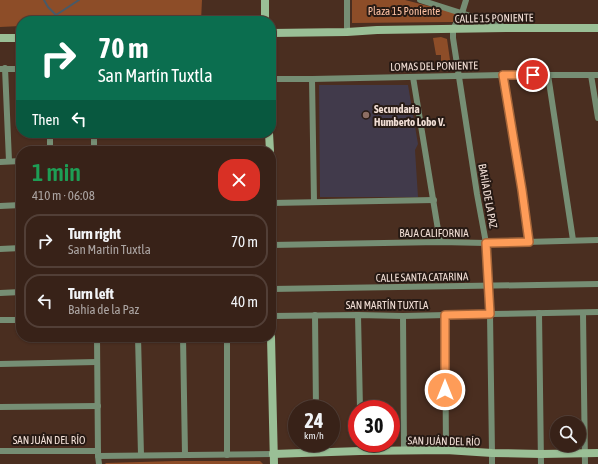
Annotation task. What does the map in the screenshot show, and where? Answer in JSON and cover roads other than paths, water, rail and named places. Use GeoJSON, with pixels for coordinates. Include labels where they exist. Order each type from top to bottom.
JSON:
{"type":"FeatureCollection","features":[{"type":"Feature","properties":{"kind":"street"},"geometry":{"type":"LineString","coordinates":[[265,0],[265,16]]}},
{"type":"Feature","properties":{"kind":"street"},"geometry":{"type":"LineString","coordinates":[[347,0],[347,32]]}},
{"type":"Feature","properties":{"kind":"street"},"geometry":{"type":"LineString","coordinates":[[420,0],[506,28]]}},
{"type":"Feature","properties":{"kind":"street"},"geometry":{"type":"LineString","coordinates":[[453,30],[462,13],[466,0]]}},
{"type":"Feature","properties":{"kind":"street","name":"CALLE 15 PONIENTE"},"geometry":{"type":"LineString","coordinates":[[276,33],[506,28],[598,28]]}},
{"type":"Feature","properties":{"kind":"street","name":"BAHÍA DE LA PAZ"},"geometry":{"type":"LineString","coordinates":[[453,30],[477,194],[486,243],[490,314],[492,464]]}},
{"type":"Feature","properties":{"kind":"street"},"geometry":{"type":"LineString","coordinates":[[0,38],[16,38]]}},
{"type":"Feature","properties":{"kind":"street"},"geometry":{"type":"LineString","coordinates":[[9,161],[3,68],[16,69]]}},
{"type":"Feature","properties":{"kind":"street"},"geometry":{"type":"LineString","coordinates":[[503,75],[529,242]]}},
{"type":"Feature","properties":{"kind":"street"},"geometry":{"type":"LineString","coordinates":[[548,75],[573,240]]}},
{"type":"Feature","properties":{"kind":"street"},"geometry":{"type":"LineString","coordinates":[[591,75],[598,118]]}},
{"type":"Feature","properties":{"kind":"street","name":"LOMAS DEL PONIENTE"},"geometry":{"type":"LineString","coordinates":[[276,79],[598,75]]}},
{"type":"Feature","properties":{"kind":"street"},"geometry":{"type":"LineString","coordinates":[[412,77],[440,242]]}},
{"type":"Feature","properties":{"kind":"street"},"geometry":{"type":"LineString","coordinates":[[312,79],[314,202]]}},
{"type":"Feature","properties":{"kind":"street"},"geometry":{"type":"LineString","coordinates":[[0,162],[16,161]]}},
{"type":"Feature","properties":{"kind":"street"},"geometry":{"type":"LineString","coordinates":[[276,203],[434,200]]}},
{"type":"Feature","properties":{"kind":"street"},"geometry":{"type":"LineString","coordinates":[[0,206],[16,206]]}},
{"type":"Feature","properties":{"kind":"street","name":"BAJA CALIFORNIA"},"geometry":{"type":"LineString","coordinates":[[276,245],[440,242],[486,243],[598,240]]}},
{"type":"Feature","properties":{"kind":"street"},"geometry":{"type":"LineString","coordinates":[[0,249],[16,248]]}},
{"type":"Feature","properties":{"kind":"street","name":"CALLE SANTA CATARINA"},"geometry":{"type":"LineString","coordinates":[[276,289],[598,284]]}},
{"type":"Feature","properties":{"kind":"street"},"geometry":{"type":"LineString","coordinates":[[0,293],[16,292]]}},
{"type":"Feature","properties":{"kind":"street","name":"SAN MARTÍN TUXTLA"},"geometry":{"type":"LineString","coordinates":[[276,316],[403,316],[598,312]]}},
{"type":"Feature","properties":{"kind":"street"},"geometry":{"type":"LineString","coordinates":[[539,313],[541,464]]}},
{"type":"Feature","properties":{"kind":"street"},"geometry":{"type":"LineString","coordinates":[[583,313],[585,464]]}},
{"type":"Feature","properties":{"kind":"street"},"geometry":{"type":"LineString","coordinates":[[315,315],[316,400]]}},
{"type":"Feature","properties":{"kind":"street"},"geometry":{"type":"LineString","coordinates":[[358,315],[360,400]]}},
{"type":"Feature","properties":{"kind":"street"},"geometry":{"type":"LineString","coordinates":[[445,315],[446,450]]}},
{"type":"Feature","properties":{"kind":"street"},"geometry":{"type":"LineString","coordinates":[[403,316],[404,451]]}},
{"type":"Feature","properties":{"kind":"street"},"geometry":{"type":"LineString","coordinates":[[0,320],[16,320]]}},
{"type":"Feature","properties":{"kind":"street"},"geometry":{"type":"LineString","coordinates":[[97,342],[99,464]]}},
{"type":"Feature","properties":{"kind":"street"},"geometry":{"type":"LineString","coordinates":[[138,342],[141,455]]}},
{"type":"Feature","properties":{"kind":"street"},"geometry":{"type":"LineString","coordinates":[[183,342],[186,455]]}},
{"type":"Feature","properties":{"kind":"street"},"geometry":{"type":"LineString","coordinates":[[226,342],[227,455]]}},
{"type":"Feature","properties":{"kind":"street"},"geometry":{"type":"LineString","coordinates":[[271,342],[274,464]]}},
{"type":"Feature","properties":{"kind":"street"},"geometry":{"type":"LineString","coordinates":[[0,364],[97,362]]}},
{"type":"Feature","properties":{"kind":"street"},"geometry":{"type":"LineString","coordinates":[[0,407],[98,406]]}},
{"type":"Feature","properties":{"kind":"street","name":"SAN JUÁN DEL RÍO"},"geometry":{"type":"LineString","coordinates":[[0,451],[141,455],[227,455],[317,453],[348,449]]}},
{"type":"Feature","properties":{"kind":"street","name":"SAN JUÁN DEL RÍO"},"geometry":{"type":"LineString","coordinates":[[400,451],[446,450],[541,454],[598,453]]}},
{"type":"Feature","properties":{"kind":"waterway"},"geometry":{"type":"LineString","coordinates":[[44,0],[48,7],[56,15],[79,0]]}},
{"type":"Feature","properties":{"kind":"place","name":"Secundaria Humberto Lobo V."},"geometry":{"type":"Point","coordinates":[366,115]}},
{"type":"Feature","properties":{"kind":"park label","name":"Plaza 15 Poniente"},"geometry":{"type":"Point","coordinates":[404,11]}}]}
